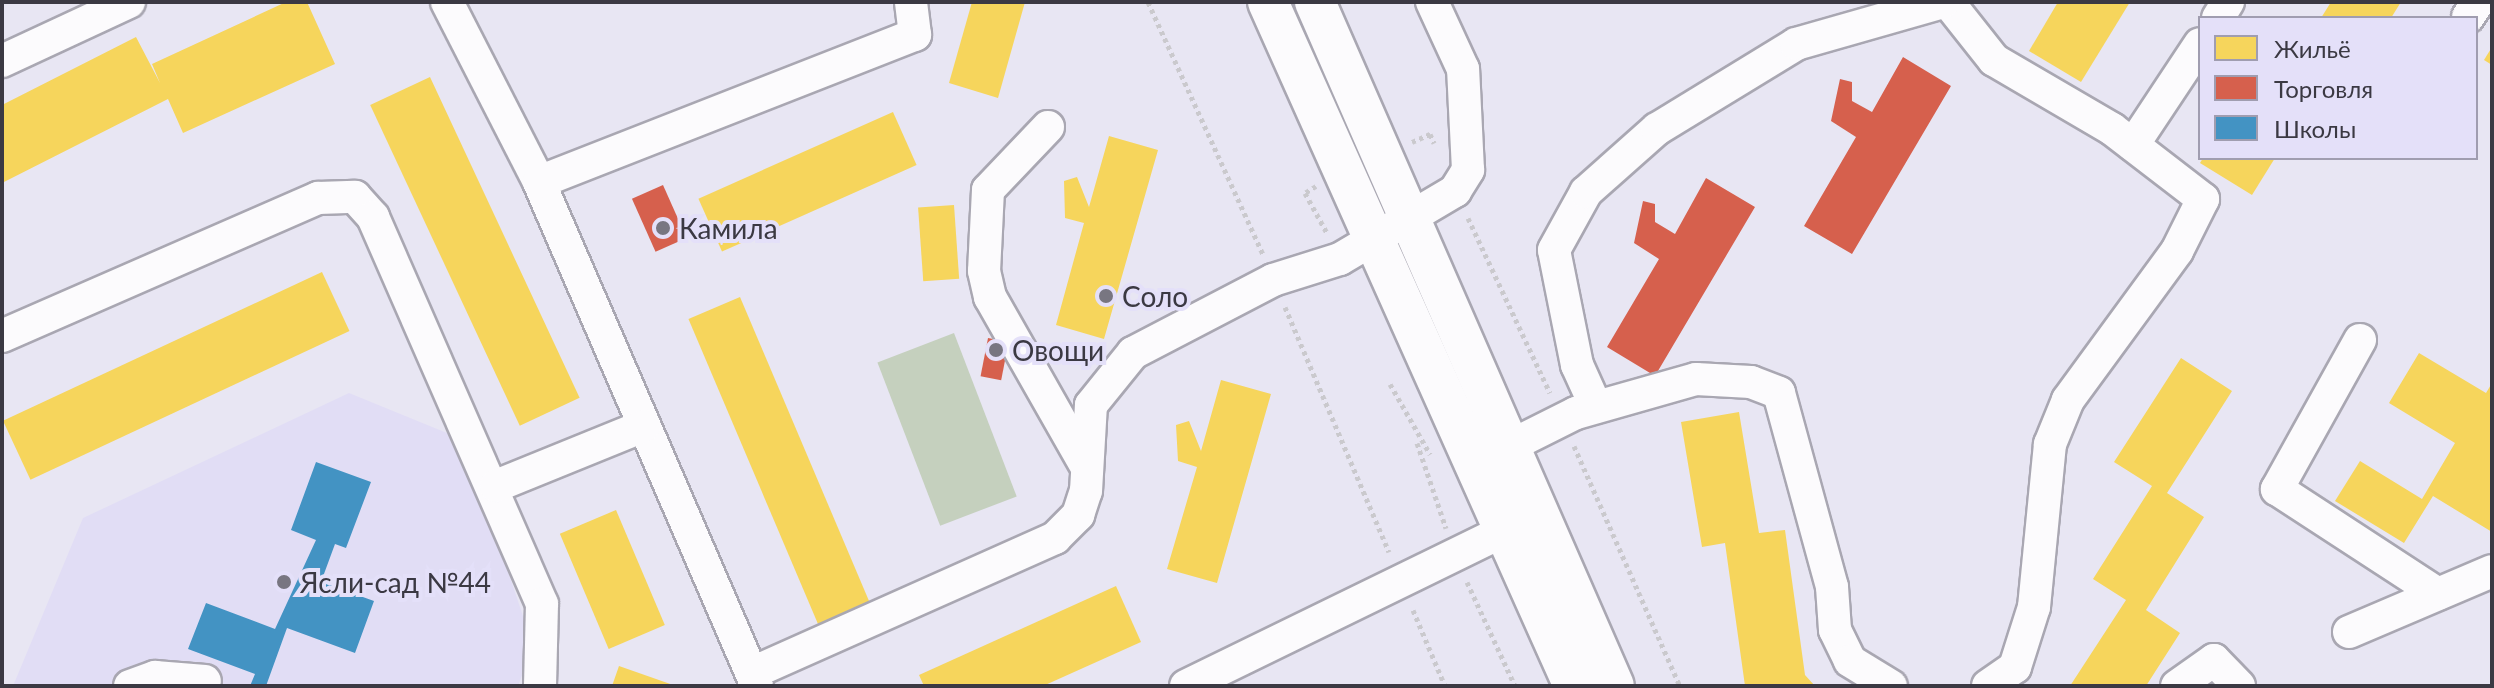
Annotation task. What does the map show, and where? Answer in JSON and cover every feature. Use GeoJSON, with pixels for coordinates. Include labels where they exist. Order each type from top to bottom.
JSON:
{"type":"FeatureCollection","features":[{"type":"Feature","properties":{"kind":"main road"},"geometry":{"type":"LineString","coordinates":[[1268,2],[1477,463],[1574,686]]}},
{"type":"Feature","properties":{"kind":"main road"},"geometry":{"type":"LineString","coordinates":[[1315,2],[1513,445],[1614,686]]}},
{"type":"Feature","properties":{"kind":"lane"},"geometry":{"type":"LineString","coordinates":[[2,61],[129,2]]}},
{"type":"Feature","properties":{"kind":"lane"},"geometry":{"type":"LineString","coordinates":[[447,2],[539,182],[755,680],[1055,538],[1078,515],[1087,469],[1086,419],[1107,378],[1133,353],[1273,280],[1375,239],[1447,199],[1468,170],[1463,69],[1432,2]]}},
{"type":"Feature","properties":{"kind":"lane"},"geometry":{"type":"LineString","coordinates":[[539,182],[915,35],[911,2]]}},
{"type":"Feature","properties":{"kind":"lane"},"geometry":{"type":"LineString","coordinates":[[1596,407],[1577,365],[1554,250],[1586,192],[1657,129],[1796,44],[1945,2],[1994,60],[2133,145],[2203,199],[2177,251],[2068,400],[2050,444],[2034,607],[2015,667],[1988,686]]}},
{"type":"Feature","properties":{"kind":"lane"},"geometry":{"type":"LineString","coordinates":[[2133,145],[2198,47]]}},
{"type":"Feature","properties":{"kind":"lane"},"geometry":{"type":"LineString","coordinates":[[1048,127],[988,190],[984,271],[990,297],[1087,469]]}},
{"type":"Feature","properties":{"kind":"lane"},"geometry":{"type":"LineString","coordinates":[[2,336],[340,193],[373,217],[496,486],[542,604],[540,686]]}},
{"type":"Feature","properties":{"kind":"lane"},"geometry":{"type":"LineString","coordinates":[[2360,340],[2277,489],[2438,594]]}},
{"type":"Feature","properties":{"kind":"lane"},"geometry":{"type":"LineString","coordinates":[[1477,463],[1596,407],[1696,379],[1751,382],[1779,393],[1832,587],[1835,630],[1850,661],[1891,686]]}},
{"type":"Feature","properties":{"kind":"lane"},"geometry":{"type":"LineString","coordinates":[[496,486],[644,426]]}},
{"type":"Feature","properties":{"kind":"lane"},"geometry":{"type":"LineString","coordinates":[[1186,686],[1403,585],[1541,513]]}},
{"type":"Feature","properties":{"kind":"lane"},"geometry":{"type":"LineString","coordinates":[[2349,632],[2492,571]]}},
{"type":"Feature","properties":{"kind":"lane"},"geometry":{"type":"LineString","coordinates":[[2177,686],[2214,660],[2239,686]]}},
{"type":"Feature","properties":{"kind":"lane"},"geometry":{"type":"LineString","coordinates":[[130,686],[155,677],[205,681]]}},
{"type":"Feature","properties":{"kind":"path"},"geometry":{"type":"LineString","coordinates":[[1148,2],[1273,280],[1445,686]]}},
{"type":"Feature","properties":{"kind":"shaded area","name":"Ясли-сад №44"},"geometry":{"type":"Polygon","coordinates":[[[349,393],[464,440],[533,646],[518,686],[13,686],[83,518],[349,393]]]}},
{"type":"Feature","properties":{"kind":"green space"},"geometry":{"type":"Polygon","coordinates":[[[954,333],[1017,496],[940,526],[877,362],[954,333]]]}},
{"type":"Feature","properties":{"kind":"building: Жильё"},"geometry":{"type":"Polygon","coordinates":[[[286,2],[307,2],[335,64],[183,133],[168,99],[2,183],[2,105],[136,37],[160,83],[152,64],[286,2]]]}},
{"type":"Feature","properties":{"kind":"building: Жильё"},"geometry":{"type":"Polygon","coordinates":[[[972,2],[1025,2],[998,98],[949,83],[972,2]]]}},
{"type":"Feature","properties":{"kind":"building: Жильё"},"geometry":{"type":"Polygon","coordinates":[[[2058,2],[2130,2],[2081,82],[2029,51],[2058,2]]]}},
{"type":"Feature","properties":{"kind":"building: Жильё"},"geometry":{"type":"Polygon","coordinates":[[[2331,2],[2401,2],[2392,16],[2322,16],[2331,2]]]}},
{"type":"Feature","properties":{"kind":"building: Жильё"},"geometry":{"type":"Polygon","coordinates":[[[2492,47],[2492,65],[2484,60],[2492,47]]]}},
{"type":"Feature","properties":{"kind":"building: Жильё"},"geometry":{"type":"Polygon","coordinates":[[[430,77],[580,398],[520,426],[370,105],[430,77]]]}},
{"type":"Feature","properties":{"kind":"building: Жильё"},"geometry":{"type":"Polygon","coordinates":[[[893,112],[917,165],[722,252],[698,199],[893,112]]]}},
{"type":"Feature","properties":{"kind":"building: Жильё"},"geometry":{"type":"Polygon","coordinates":[[[1109,136],[1158,150],[1104,339],[1056,325],[1084,223],[1065,218],[1064,181],[1077,177],[1089,207],[1109,136]]]}},
{"type":"Feature","properties":{"kind":"building: Жильё"},"geometry":{"type":"Polygon","coordinates":[[[2202,160],[2274,160],[2252,195],[2200,163],[2202,160]]]}},
{"type":"Feature","properties":{"kind":"building: Жильё"},"geometry":{"type":"Polygon","coordinates":[[[954,205],[959,279],[923,281],[918,208],[954,205]]]}},
{"type":"Feature","properties":{"kind":"building: Жильё"},"geometry":{"type":"Polygon","coordinates":[[[322,272],[349,331],[30,480],[3,421],[322,272]]]}},
{"type":"Feature","properties":{"kind":"building: Жильё"},"geometry":{"type":"Polygon","coordinates":[[[740,297],[872,607],[820,629],[688,319],[740,297]]]}},
{"type":"Feature","properties":{"kind":"building: Жильё"},"geometry":{"type":"Polygon","coordinates":[[[2419,353],[2486,393],[2492,383],[2492,532],[2433,496],[2404,543],[2335,501],[2360,461],[2422,499],[2455,443],[2389,403],[2419,353]]]}},
{"type":"Feature","properties":{"kind":"building: Жильё"},"geometry":{"type":"Polygon","coordinates":[[[2181,358],[2232,391],[2167,493],[2204,517],[2146,610],[2180,633],[2146,686],[2070,686],[2126,600],[2093,579],[2152,486],[2114,462],[2181,358]]]}},
{"type":"Feature","properties":{"kind":"building: Жильё"},"geometry":{"type":"Polygon","coordinates":[[[1221,380],[1271,394],[1217,583],[1167,569],[1197,467],[1178,461],[1176,425],[1189,421],[1201,451],[1221,380]]]}},
{"type":"Feature","properties":{"kind":"building: Жильё"},"geometry":{"type":"Polygon","coordinates":[[[1739,412],[1759,533],[1785,530],[1805,675],[1815,686],[1745,686],[1725,543],[1702,547],[1681,422],[1739,412]]]}},
{"type":"Feature","properties":{"kind":"building: Жильё"},"geometry":{"type":"Polygon","coordinates":[[[616,510],[665,625],[609,649],[560,534],[616,510]]]}},
{"type":"Feature","properties":{"kind":"building: Жильё"},"geometry":{"type":"Polygon","coordinates":[[[1116,586],[1141,642],[1043,686],[924,686],[919,675],[1116,586]]]}},
{"type":"Feature","properties":{"kind":"building: Жильё"},"geometry":{"type":"Polygon","coordinates":[[[619,666],[676,686],[612,686],[619,666]]]}},
{"type":"Feature","properties":{"kind":"building: Торговля"},"geometry":{"type":"Polygon","coordinates":[[[1903,57],[1951,86],[1852,254],[1804,226],[1856,137],[1831,121],[1840,79],[1852,82],[1852,101],[1872,112],[1903,57]]]}},
{"type":"Feature","properties":{"kind":"building: Торговля"},"geometry":{"type":"Polygon","coordinates":[[[1706,178],[1755,207],[1655,376],[1607,347],[1659,259],[1634,243],[1643,201],[1655,204],[1655,222],[1675,234],[1706,178]]]}},
{"type":"Feature","properties":{"kind":"building: Торговля"},"geometry":{"type":"Polygon","coordinates":[[[663,185],[687,238],[656,252],[632,199],[663,185]]]}},
{"type":"Feature","properties":{"kind":"building: Торговля"},"geometry":{"type":"Polygon","coordinates":[[[988,338],[1009,342],[1001,380],[981,376],[988,338]]]}},
{"type":"Feature","properties":{"kind":"building: Школы"},"geometry":{"type":"Polygon","coordinates":[[[316,462],[371,482],[346,548],[335,544],[321,582],[374,601],[355,653],[287,628],[266,686],[250,686],[255,674],[188,649],[206,603],[275,629],[316,540],[291,530],[316,462]]]}},
{"type":"Feature","properties":{"kind":"place","name":"Камила"},"geometry":{"type":"Point","coordinates":[663,228]}},
{"type":"Feature","properties":{"kind":"place","name":"Соло"},"geometry":{"type":"Point","coordinates":[1106,296]}},
{"type":"Feature","properties":{"kind":"place","name":"Овощи"},"geometry":{"type":"Point","coordinates":[996,350]}},
{"type":"Feature","properties":{"kind":"place","name":"Ясли-сад №44"},"geometry":{"type":"Point","coordinates":[284,582]}}]}
